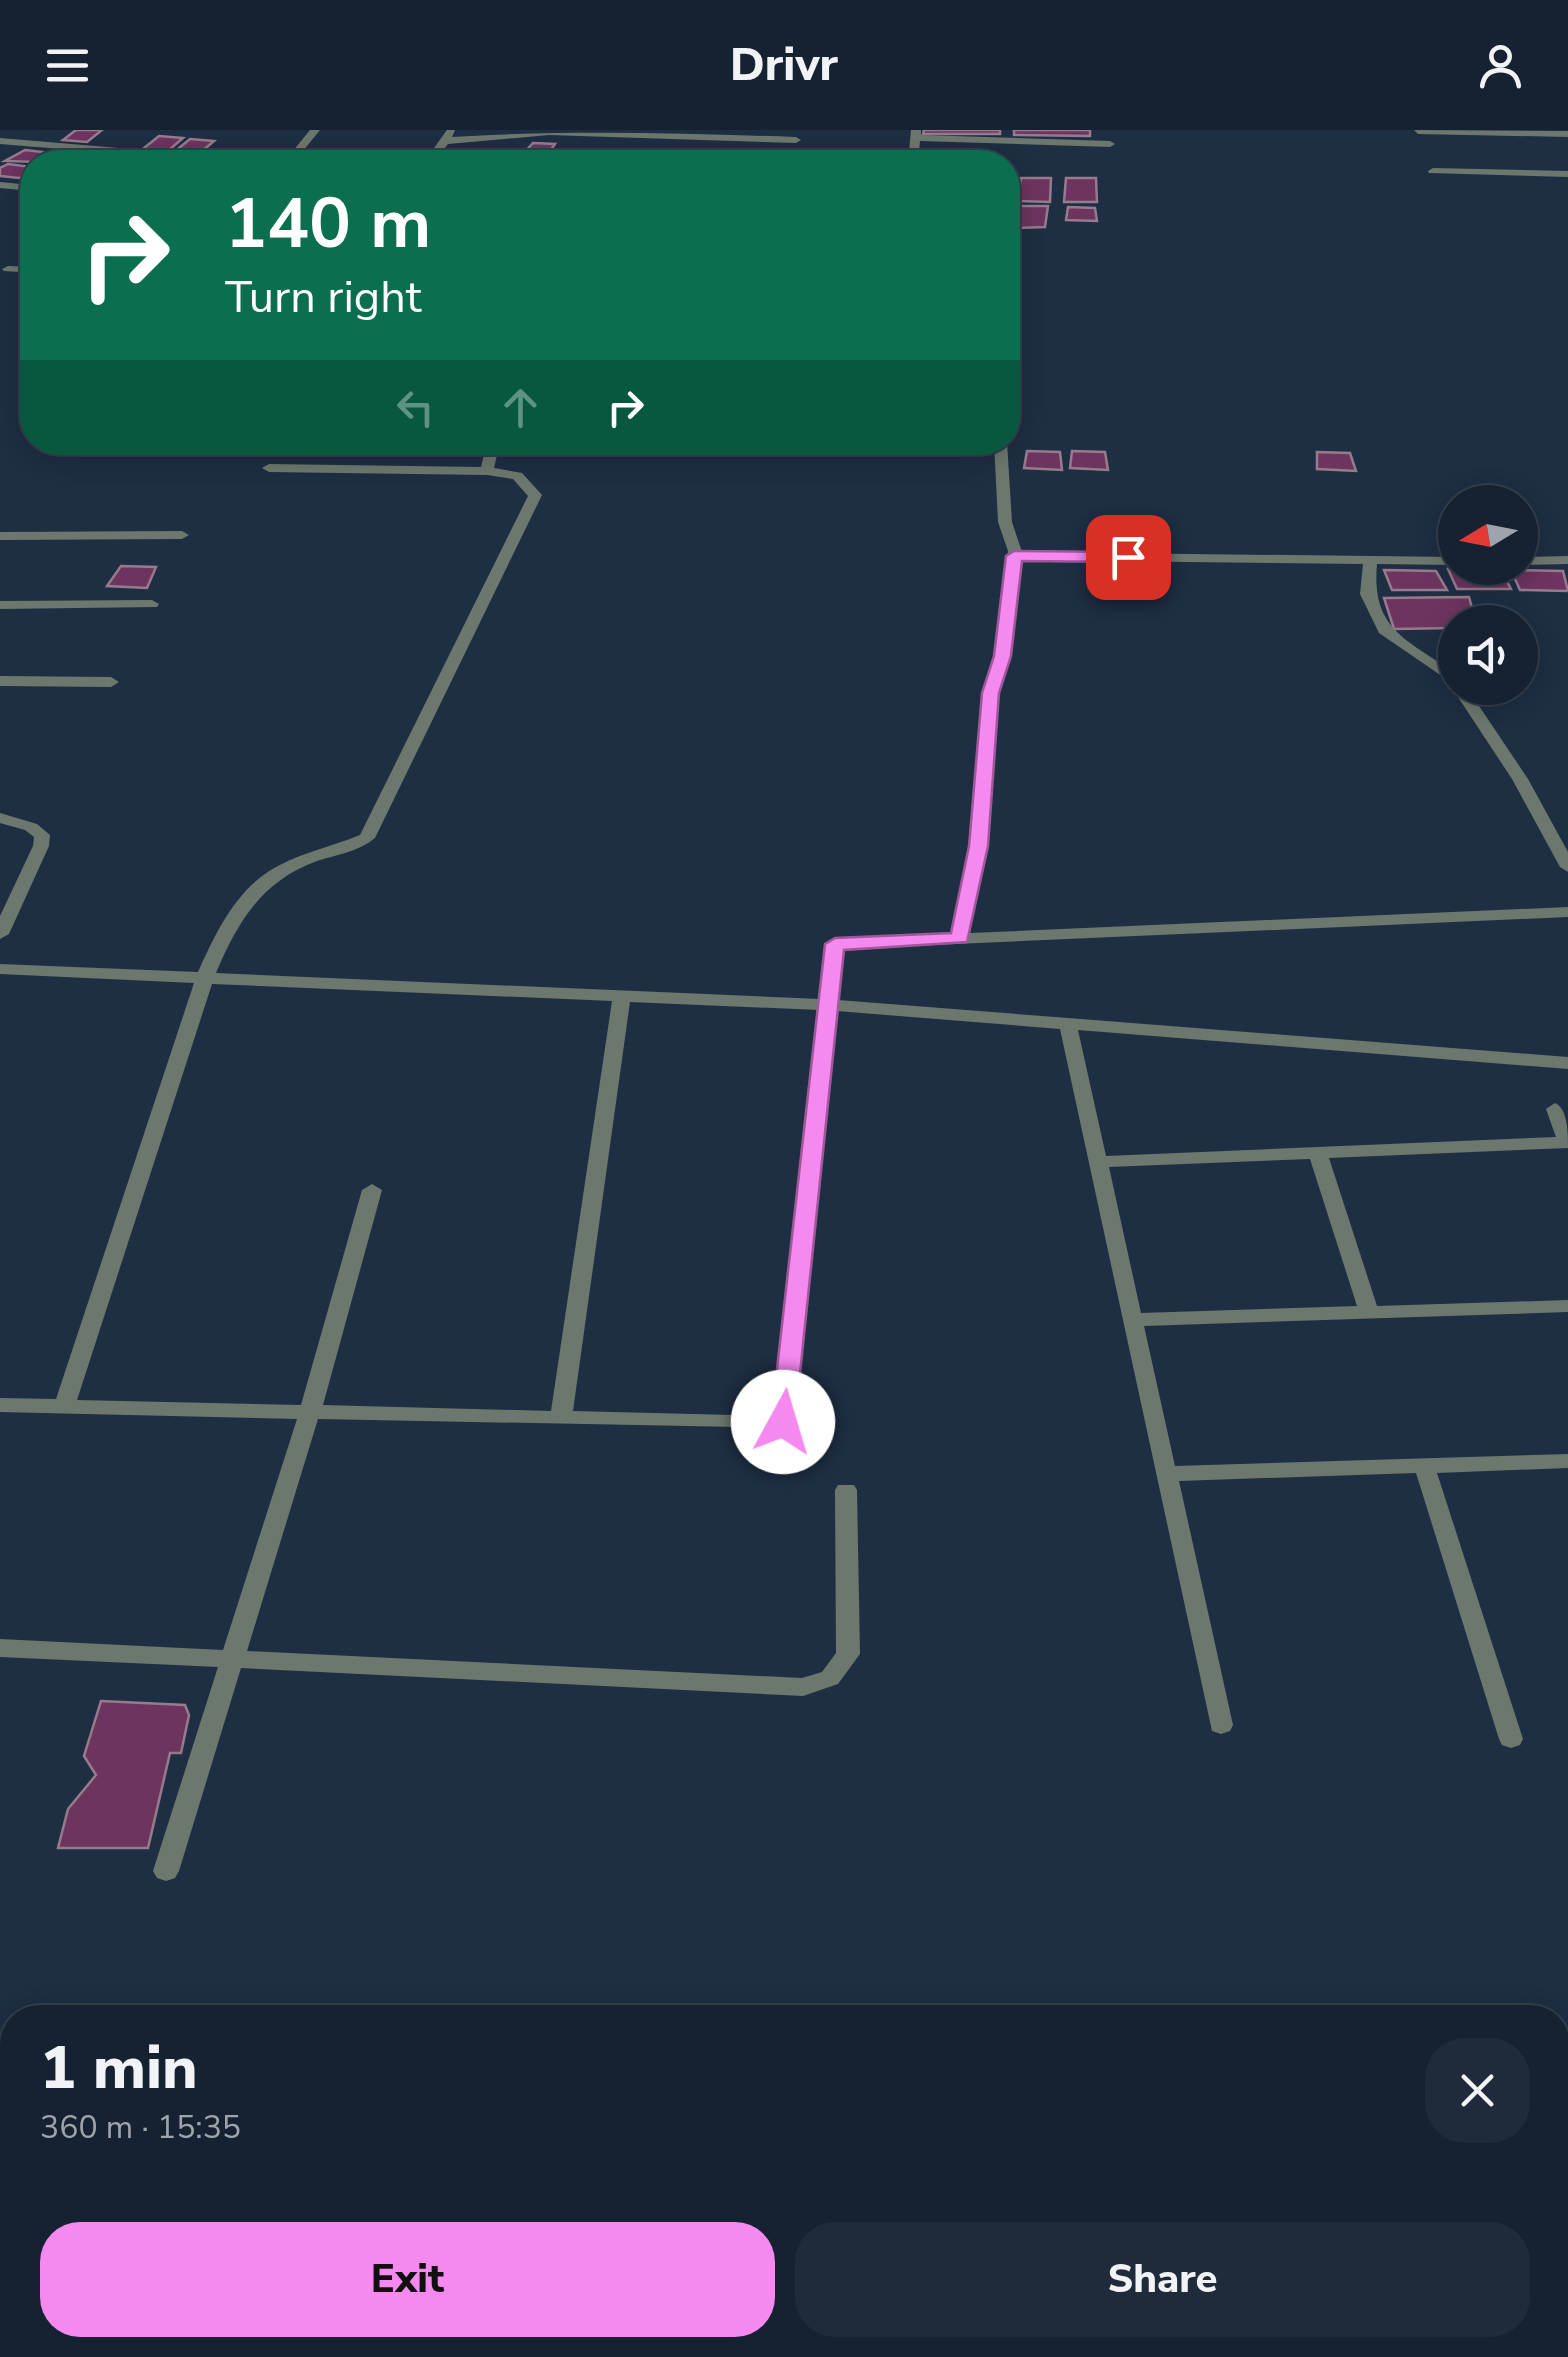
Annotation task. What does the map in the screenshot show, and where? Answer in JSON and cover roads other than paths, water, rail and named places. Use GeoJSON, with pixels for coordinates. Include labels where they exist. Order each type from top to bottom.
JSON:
{"type":"FeatureCollection","features":[{"type":"Feature","properties":{"kind":"street"},"geometry":{"type":"LineString","coordinates":[[299,150],[315,130]]}},
{"type":"Feature","properties":{"kind":"street"},"geometry":{"type":"LineString","coordinates":[[1418,130],[1568,134]]}},
{"type":"Feature","properties":{"kind":"street"},"geometry":{"type":"LineString","coordinates":[[449,136],[549,132],[797,140]]}},
{"type":"Feature","properties":{"kind":"street"},"geometry":{"type":"LineString","coordinates":[[915,134],[1110,144]]}},
{"type":"Feature","properties":{"kind":"street"},"geometry":{"type":"LineString","coordinates":[[0,142],[100,150]]}},
{"type":"Feature","properties":{"kind":"street"},"geometry":{"type":"LineString","coordinates":[[1433,171],[1568,174]]}},
{"type":"Feature","properties":{"kind":"street"},"geometry":{"type":"LineString","coordinates":[[8,269],[20,270]]}},
{"type":"Feature","properties":{"kind":"street"},"geometry":{"type":"LineString","coordinates":[[487,471],[491,455]]}},
{"type":"Feature","properties":{"kind":"street"},"geometry":{"type":"LineString","coordinates":[[960,938],[978,846],[990,693],[1002,656],[1014,556],[1004,522],[1001,455]]}},
{"type":"Feature","properties":{"kind":"street"},"geometry":{"type":"LineString","coordinates":[[64,1406],[220,942],[256,889],[281,871],[367,838],[535,495],[517,476],[487,471],[269,468]]}},
{"type":"Feature","properties":{"kind":"street"},"geometry":{"type":"LineString","coordinates":[[0,536],[182,535]]}},
{"type":"Feature","properties":{"kind":"street"},"geometry":{"type":"LineString","coordinates":[[1014,556],[1438,561]]}},
{"type":"Feature","properties":{"kind":"street"},"geometry":{"type":"LineString","coordinates":[[1538,561],[1568,560]]}},
{"type":"Feature","properties":{"kind":"street"},"geometry":{"type":"LineString","coordinates":[[1370,561],[1367,594],[1384,630],[1438,668]]}},
{"type":"Feature","properties":{"kind":"street"},"geometry":{"type":"LineString","coordinates":[[0,605],[152,604]]}},
{"type":"Feature","properties":{"kind":"street"},"geometry":{"type":"LineString","coordinates":[[0,681],[111,682]]}},
{"type":"Feature","properties":{"kind":"street"},"geometry":{"type":"LineString","coordinates":[[1471,705],[1520,780],[1568,867]]}},
{"type":"Feature","properties":{"kind":"street"},"geometry":{"type":"LineString","coordinates":[[0,818],[42,835],[42,846],[0,934]]}},
{"type":"Feature","properties":{"kind":"street"},"geometry":{"type":"LineString","coordinates":[[0,1405],[783,1422],[835,944],[1568,912]]}},
{"type":"Feature","properties":{"kind":"street"},"geometry":{"type":"LineString","coordinates":[[0,969],[828,1005],[1568,1063]]}},
{"type":"Feature","properties":{"kind":"street"},"geometry":{"type":"LineString","coordinates":[[561,1418],[622,996]]}},
{"type":"Feature","properties":{"kind":"street"},"geometry":{"type":"LineString","coordinates":[[1068,1024],[1221,1726]]}},
{"type":"Feature","properties":{"kind":"street"},"geometry":{"type":"LineString","coordinates":[[1098,1162],[1568,1142],[1554,1109]]}},
{"type":"Feature","properties":{"kind":"street"},"geometry":{"type":"LineString","coordinates":[[1318,1154],[1369,1312]]}},
{"type":"Feature","properties":{"kind":"street"},"geometry":{"type":"LineString","coordinates":[[166,1871],[310,1412],[372,1190]]}},
{"type":"Feature","properties":{"kind":"street"},"geometry":{"type":"LineString","coordinates":[[1132,1320],[1568,1306]]}},
{"type":"Feature","properties":{"kind":"street"},"geometry":{"type":"LineString","coordinates":[[1166,1474],[1568,1461]]}},
{"type":"Feature","properties":{"kind":"street"},"geometry":{"type":"LineString","coordinates":[[1424,1465],[1511,1739]]}},
{"type":"Feature","properties":{"kind":"street"},"geometry":{"type":"LineString","coordinates":[[0,1648],[804,1688],[830,1678],[848,1654],[846,1490]]}}]}
